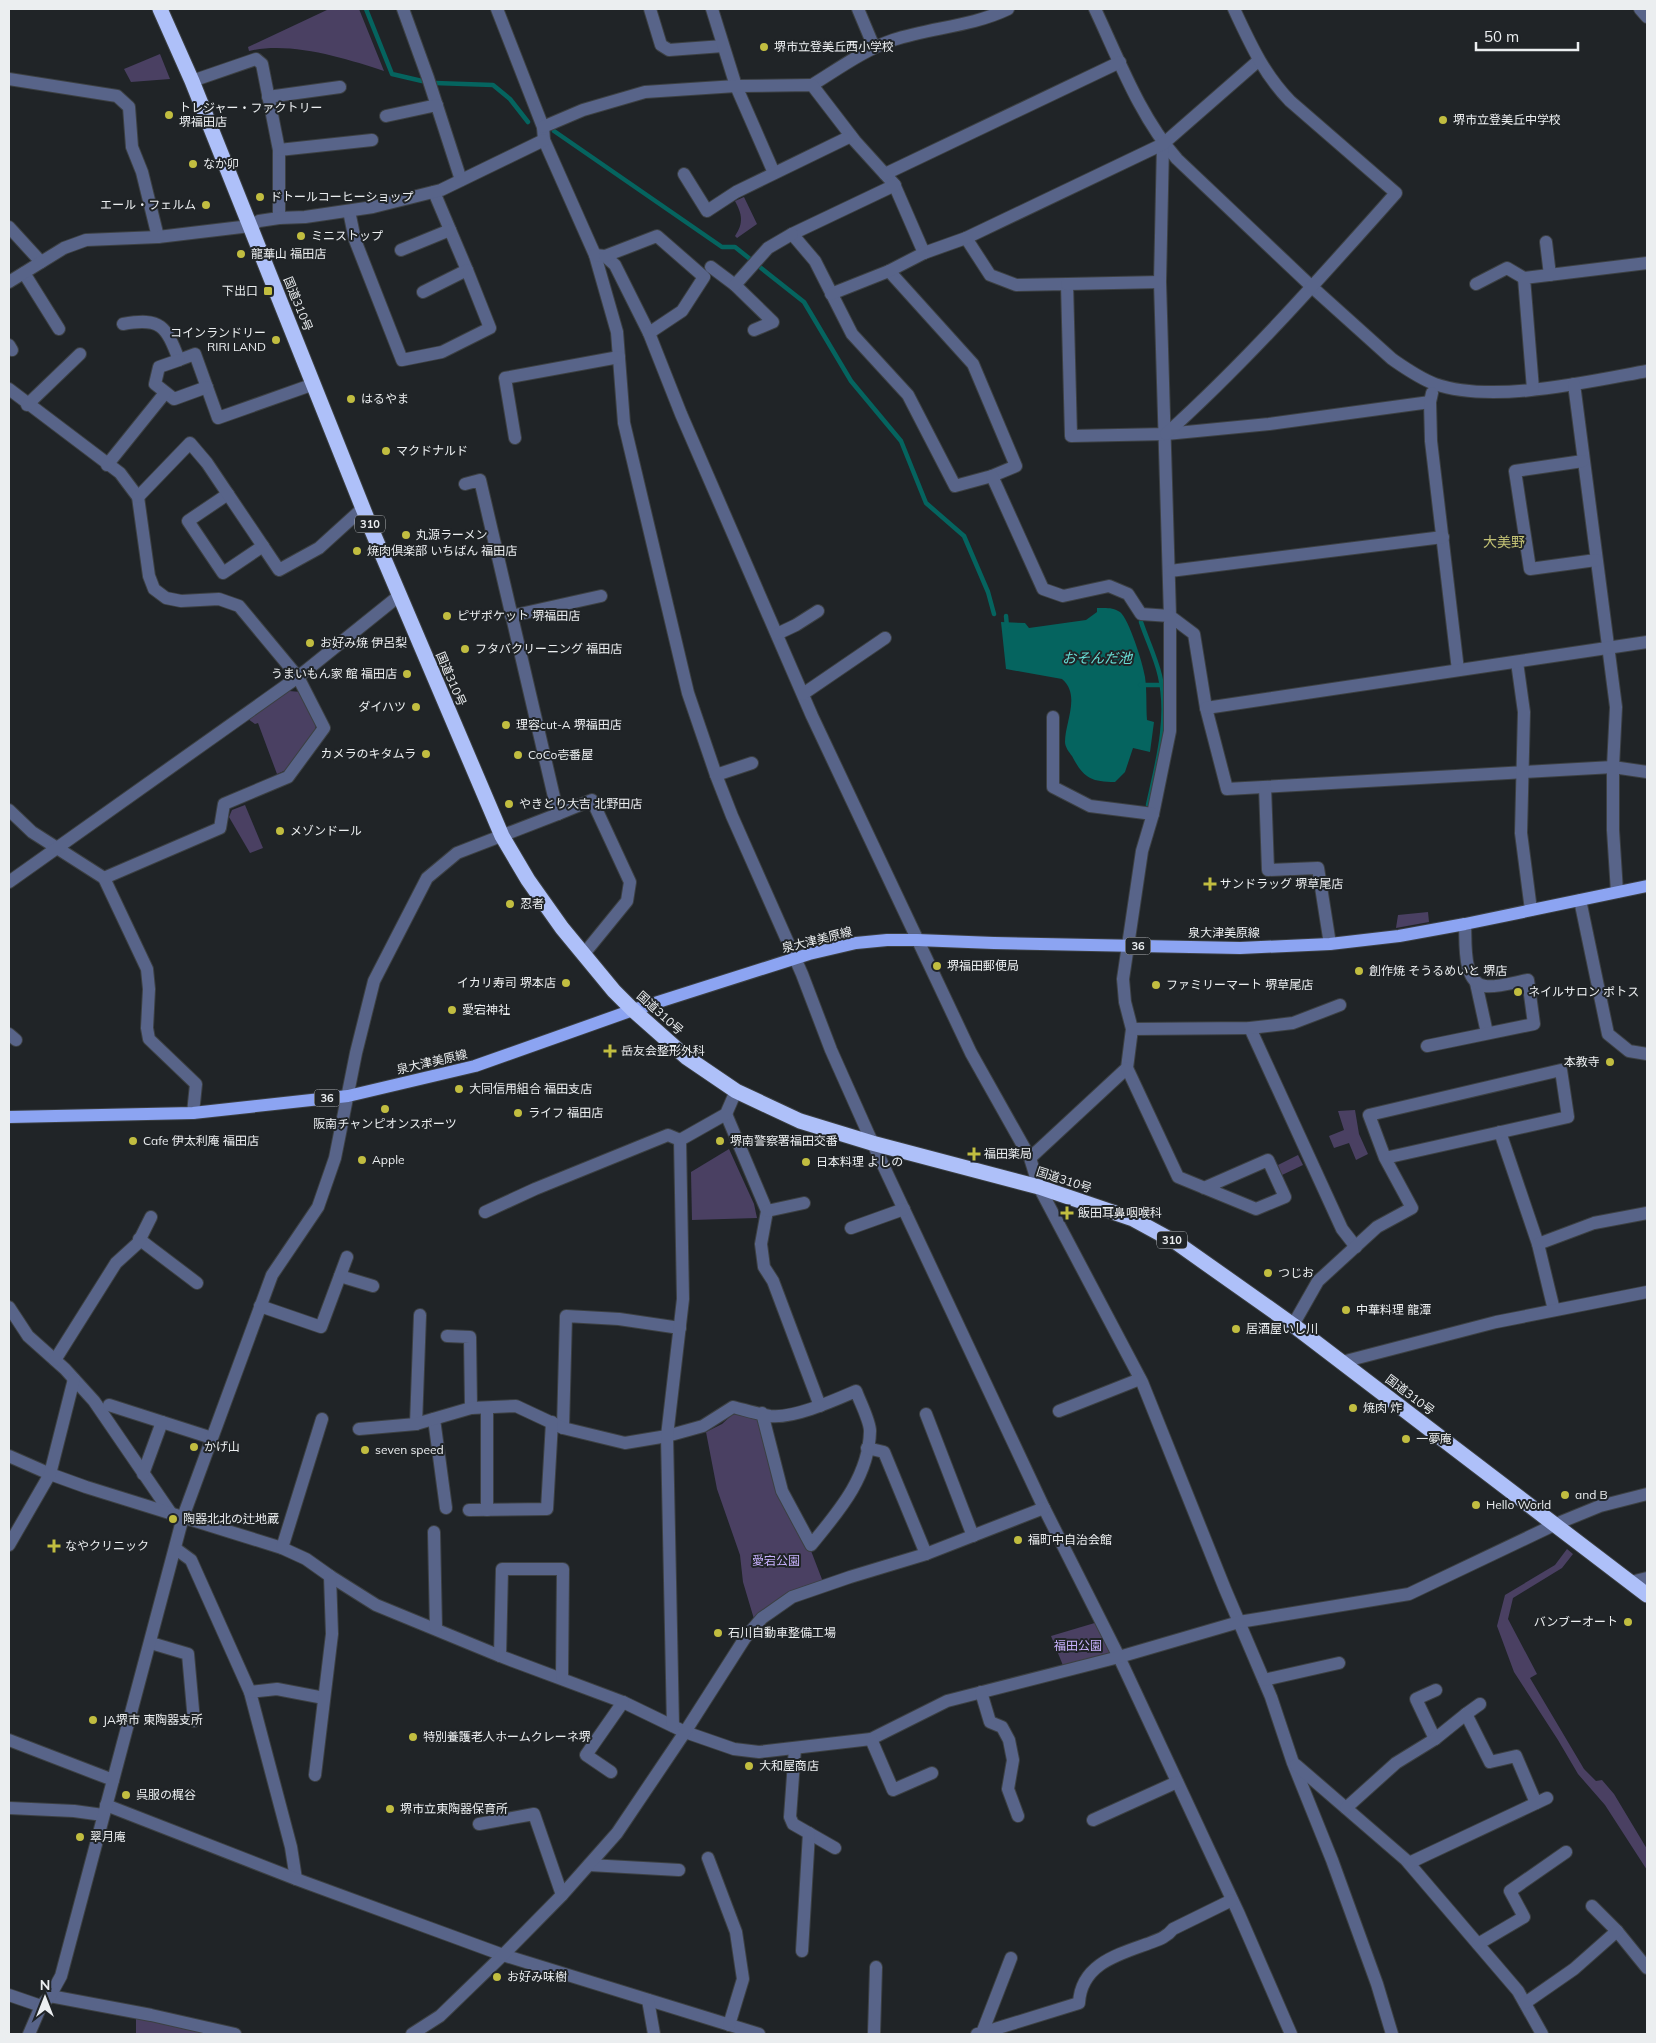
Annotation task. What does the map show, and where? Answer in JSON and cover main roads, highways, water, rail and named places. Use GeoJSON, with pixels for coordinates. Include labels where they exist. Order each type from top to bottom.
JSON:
{"type":"FeatureCollection","features":[{"type":"Feature","properties":{"kind":"highway","name":"国道310号"},"geometry":{"type":"LineString","coordinates":[[160,9],[192,81],[363,508],[502,836],[528,880],[583,955],[632,1010],[686,1057],[736,1091],[800,1121],[870,1138],[1038,1187],[1133,1219],[1177,1243],[1293,1325],[1647,1595]]}},
{"type":"Feature","properties":{"kind":"main road","name":"泉大津美原線"},"geometry":{"type":"LineString","coordinates":[[9,1117],[193,1113],[348,1096],[475,1066],[632,1010],[795,959],[856,944],[887,940],[916,940],[1240,948],[1330,944],[1399,936],[1465,924],[1647,886]]}},
{"type":"Feature","properties":{"kind":"water","name":"おそんだ池"},"geometry":{"type":"Polygon","coordinates":[[[1097,608],[1115,609],[1124,616],[1139,653],[1145,677],[1147,720],[1154,722],[1150,752],[1133,748],[1125,772],[1115,782],[1099,781],[1088,777],[1080,769],[1066,748],[1066,734],[1071,709],[1068,685],[1062,679],[1006,669],[1001,622],[1025,623],[1029,628],[1086,620],[1097,612],[1097,608]]]}},
{"type":"Feature","properties":{"kind":"waterway"},"geometry":{"type":"LineString","coordinates":[[366,9],[392,74],[422,81]]}},
{"type":"Feature","properties":{"kind":"waterway"},"geometry":{"type":"LineString","coordinates":[[435,83],[493,85],[510,99],[528,122]]}},
{"type":"Feature","properties":{"kind":"waterway"},"geometry":{"type":"LineString","coordinates":[[554,131],[722,247],[735,247],[750,259]]}},
{"type":"Feature","properties":{"kind":"waterway"},"geometry":{"type":"LineString","coordinates":[[761,268],[804,302],[851,381],[901,441],[926,503],[964,536],[988,592],[994,614]]}},
{"type":"Feature","properties":{"kind":"waterway"},"geometry":{"type":"LineString","coordinates":[[1006,616],[1007,627]]}},
{"type":"Feature","properties":{"kind":"waterway"},"geometry":{"type":"LineString","coordinates":[[1141,622],[1160,676],[1164,709],[1161,741],[1148,805]]}},
{"type":"Feature","properties":{"kind":"waterway"},"geometry":{"type":"LineString","coordinates":[[1140,685],[1161,685]]}},
{"type":"Feature","properties":{"kind":"place","name":"堺市立登美丘西小学校"},"geometry":{"type":"Point","coordinates":[764,47]}},
{"type":"Feature","properties":{"kind":"place","name":"トレジャー・ファクトリー 堺福田店"},"geometry":{"type":"Point","coordinates":[169,115]}},
{"type":"Feature","properties":{"kind":"place","name":"堺市立登美丘中学校"},"geometry":{"type":"Point","coordinates":[1443,120]}},
{"type":"Feature","properties":{"kind":"place","name":"なか卯"},"geometry":{"type":"Point","coordinates":[193,164]}},
{"type":"Feature","properties":{"kind":"place","name":"ドトールコーヒーショップ"},"geometry":{"type":"Point","coordinates":[260,197]}},
{"type":"Feature","properties":{"kind":"place","name":"エール・フェルム"},"geometry":{"type":"Point","coordinates":[206,205]}},
{"type":"Feature","properties":{"kind":"place","name":"ミニストップ"},"geometry":{"type":"Point","coordinates":[301,236]}},
{"type":"Feature","properties":{"kind":"place","name":"龍華山 福田店"},"geometry":{"type":"Point","coordinates":[241,254]}},
{"type":"Feature","properties":{"kind":"place","name":"下出口"},"geometry":{"type":"Point","coordinates":[268,291]}},
{"type":"Feature","properties":{"kind":"place","name":"コインランドリー RIRI LAND"},"geometry":{"type":"Point","coordinates":[276,340]}},
{"type":"Feature","properties":{"kind":"place","name":"はるやま"},"geometry":{"type":"Point","coordinates":[351,399]}},
{"type":"Feature","properties":{"kind":"place","name":"マクドナルド"},"geometry":{"type":"Point","coordinates":[386,451]}},
{"type":"Feature","properties":{"kind":"place","name":"丸源ラーメン"},"geometry":{"type":"Point","coordinates":[406,535]}},
{"type":"Feature","properties":{"kind":"place","name":"焼肉倶楽部 いちばん 福田店"},"geometry":{"type":"Point","coordinates":[357,551]}},
{"type":"Feature","properties":{"kind":"place","name":"ピザポケット 堺福田店"},"geometry":{"type":"Point","coordinates":[447,616]}},
{"type":"Feature","properties":{"kind":"place","name":"お好み焼 伊呂梨"},"geometry":{"type":"Point","coordinates":[310,643]}},
{"type":"Feature","properties":{"kind":"place","name":"フタバクリーニング 福田店"},"geometry":{"type":"Point","coordinates":[465,649]}},
{"type":"Feature","properties":{"kind":"place","name":"うまいもん家 館 福田店"},"geometry":{"type":"Point","coordinates":[407,674]}},
{"type":"Feature","properties":{"kind":"place","name":"ダイハツ"},"geometry":{"type":"Point","coordinates":[416,707]}},
{"type":"Feature","properties":{"kind":"place","name":"理容cut-A 堺福田店"},"geometry":{"type":"Point","coordinates":[506,725]}},
{"type":"Feature","properties":{"kind":"place","name":"カメラのキタムラ"},"geometry":{"type":"Point","coordinates":[426,754]}},
{"type":"Feature","properties":{"kind":"place","name":"CoCo壱番屋"},"geometry":{"type":"Point","coordinates":[518,755]}},
{"type":"Feature","properties":{"kind":"place","name":"やきとり大吉 北野田店"},"geometry":{"type":"Point","coordinates":[509,804]}},
{"type":"Feature","properties":{"kind":"place","name":"メゾンドール"},"geometry":{"type":"Point","coordinates":[280,831]}},
{"type":"Feature","properties":{"kind":"place","name":"サンドラッグ 堺草尾店"},"geometry":{"type":"Point","coordinates":[1210,884]}},
{"type":"Feature","properties":{"kind":"place","name":"忍者"},"geometry":{"type":"Point","coordinates":[510,904]}},
{"type":"Feature","properties":{"kind":"place","name":"堺福田郵便局"},"geometry":{"type":"Point","coordinates":[937,966]}},
{"type":"Feature","properties":{"kind":"place","name":"創作焼 そうるめいと 堺店"},"geometry":{"type":"Point","coordinates":[1359,971]}},
{"type":"Feature","properties":{"kind":"place","name":"イカリ寿司 堺本店"},"geometry":{"type":"Point","coordinates":[566,983]}},
{"type":"Feature","properties":{"kind":"place","name":"ファミリーマート 堺草尾店"},"geometry":{"type":"Point","coordinates":[1156,985]}},
{"type":"Feature","properties":{"kind":"place","name":"ネイルサロン ポトス"},"geometry":{"type":"Point","coordinates":[1518,992]}},
{"type":"Feature","properties":{"kind":"place","name":"愛宕神社"},"geometry":{"type":"Point","coordinates":[452,1010]}},
{"type":"Feature","properties":{"kind":"place","name":"岳友会整形外科"},"geometry":{"type":"Point","coordinates":[610,1051]}},
{"type":"Feature","properties":{"kind":"place","name":"本教寺"},"geometry":{"type":"Point","coordinates":[1610,1062]}},
{"type":"Feature","properties":{"kind":"place","name":"大同信用組合 福田支店"},"geometry":{"type":"Point","coordinates":[459,1089]}},
{"type":"Feature","properties":{"kind":"place","name":"阪南チャンピオンスポーツ"},"geometry":{"type":"Point","coordinates":[385,1109]}},
{"type":"Feature","properties":{"kind":"place","name":"ライフ 福田店"},"geometry":{"type":"Point","coordinates":[518,1113]}},
{"type":"Feature","properties":{"kind":"place","name":"Cafe 伊太利庵 福田店"},"geometry":{"type":"Point","coordinates":[133,1141]}},
{"type":"Feature","properties":{"kind":"place","name":"堺南警察署福田交番"},"geometry":{"type":"Point","coordinates":[720,1141]}},
{"type":"Feature","properties":{"kind":"place","name":"福田薬局"},"geometry":{"type":"Point","coordinates":[974,1154]}},
{"type":"Feature","properties":{"kind":"place","name":"Apple"},"geometry":{"type":"Point","coordinates":[362,1160]}},
{"type":"Feature","properties":{"kind":"place","name":"日本料理 よしの"},"geometry":{"type":"Point","coordinates":[806,1162]}},
{"type":"Feature","properties":{"kind":"place","name":"飯田耳鼻咽喉科"},"geometry":{"type":"Point","coordinates":[1067,1213]}},
{"type":"Feature","properties":{"kind":"place","name":"つじお"},"geometry":{"type":"Point","coordinates":[1268,1273]}},
{"type":"Feature","properties":{"kind":"place","name":"中華料理 龍潭"},"geometry":{"type":"Point","coordinates":[1346,1310]}},
{"type":"Feature","properties":{"kind":"place","name":"居酒屋いし川"},"geometry":{"type":"Point","coordinates":[1236,1329]}},
{"type":"Feature","properties":{"kind":"place","name":"焼肉 炸"},"geometry":{"type":"Point","coordinates":[1353,1408]}},
{"type":"Feature","properties":{"kind":"place","name":"一夢庵"},"geometry":{"type":"Point","coordinates":[1406,1439]}},
{"type":"Feature","properties":{"kind":"place","name":"かげ山"},"geometry":{"type":"Point","coordinates":[194,1447]}},
{"type":"Feature","properties":{"kind":"place","name":"seven speed"},"geometry":{"type":"Point","coordinates":[365,1450]}},
{"type":"Feature","properties":{"kind":"place","name":"and B"},"geometry":{"type":"Point","coordinates":[1565,1495]}},
{"type":"Feature","properties":{"kind":"place","name":"Hello World"},"geometry":{"type":"Point","coordinates":[1476,1505]}},
{"type":"Feature","properties":{"kind":"place","name":"陶器北北の辻地蔵"},"geometry":{"type":"Point","coordinates":[173,1519]}},
{"type":"Feature","properties":{"kind":"place","name":"福町中自治会館"},"geometry":{"type":"Point","coordinates":[1018,1540]}},
{"type":"Feature","properties":{"kind":"place","name":"なやクリニック"},"geometry":{"type":"Point","coordinates":[54,1546]}},
{"type":"Feature","properties":{"kind":"place","name":"バンブーオート"},"geometry":{"type":"Point","coordinates":[1628,1622]}},
{"type":"Feature","properties":{"kind":"place","name":"石川自動車整備工場"},"geometry":{"type":"Point","coordinates":[718,1633]}},
{"type":"Feature","properties":{"kind":"place","name":"JA堺市 東陶器支所"},"geometry":{"type":"Point","coordinates":[93,1720]}},
{"type":"Feature","properties":{"kind":"place","name":"特別養護老人ホームクレーネ堺"},"geometry":{"type":"Point","coordinates":[413,1737]}},
{"type":"Feature","properties":{"kind":"place","name":"大和屋商店"},"geometry":{"type":"Point","coordinates":[749,1766]}},
{"type":"Feature","properties":{"kind":"place","name":"呉服の梶谷"},"geometry":{"type":"Point","coordinates":[126,1795]}},
{"type":"Feature","properties":{"kind":"place","name":"堺市立東陶器保育所"},"geometry":{"type":"Point","coordinates":[390,1809]}},
{"type":"Feature","properties":{"kind":"place","name":"翠月庵"},"geometry":{"type":"Point","coordinates":[80,1837]}},
{"type":"Feature","properties":{"kind":"place","name":"お好み味樹"},"geometry":{"type":"Point","coordinates":[497,1977]}},
{"type":"Feature","properties":{"kind":"district","name":"大美野"},"geometry":{"type":"Point","coordinates":[1504,542]}},
{"type":"Feature","properties":{"kind":"park label","name":"愛宕公園"},"geometry":{"type":"Point","coordinates":[776,1561]}},
{"type":"Feature","properties":{"kind":"park label","name":"福田公園"},"geometry":{"type":"Point","coordinates":[1078,1646]}}]}
